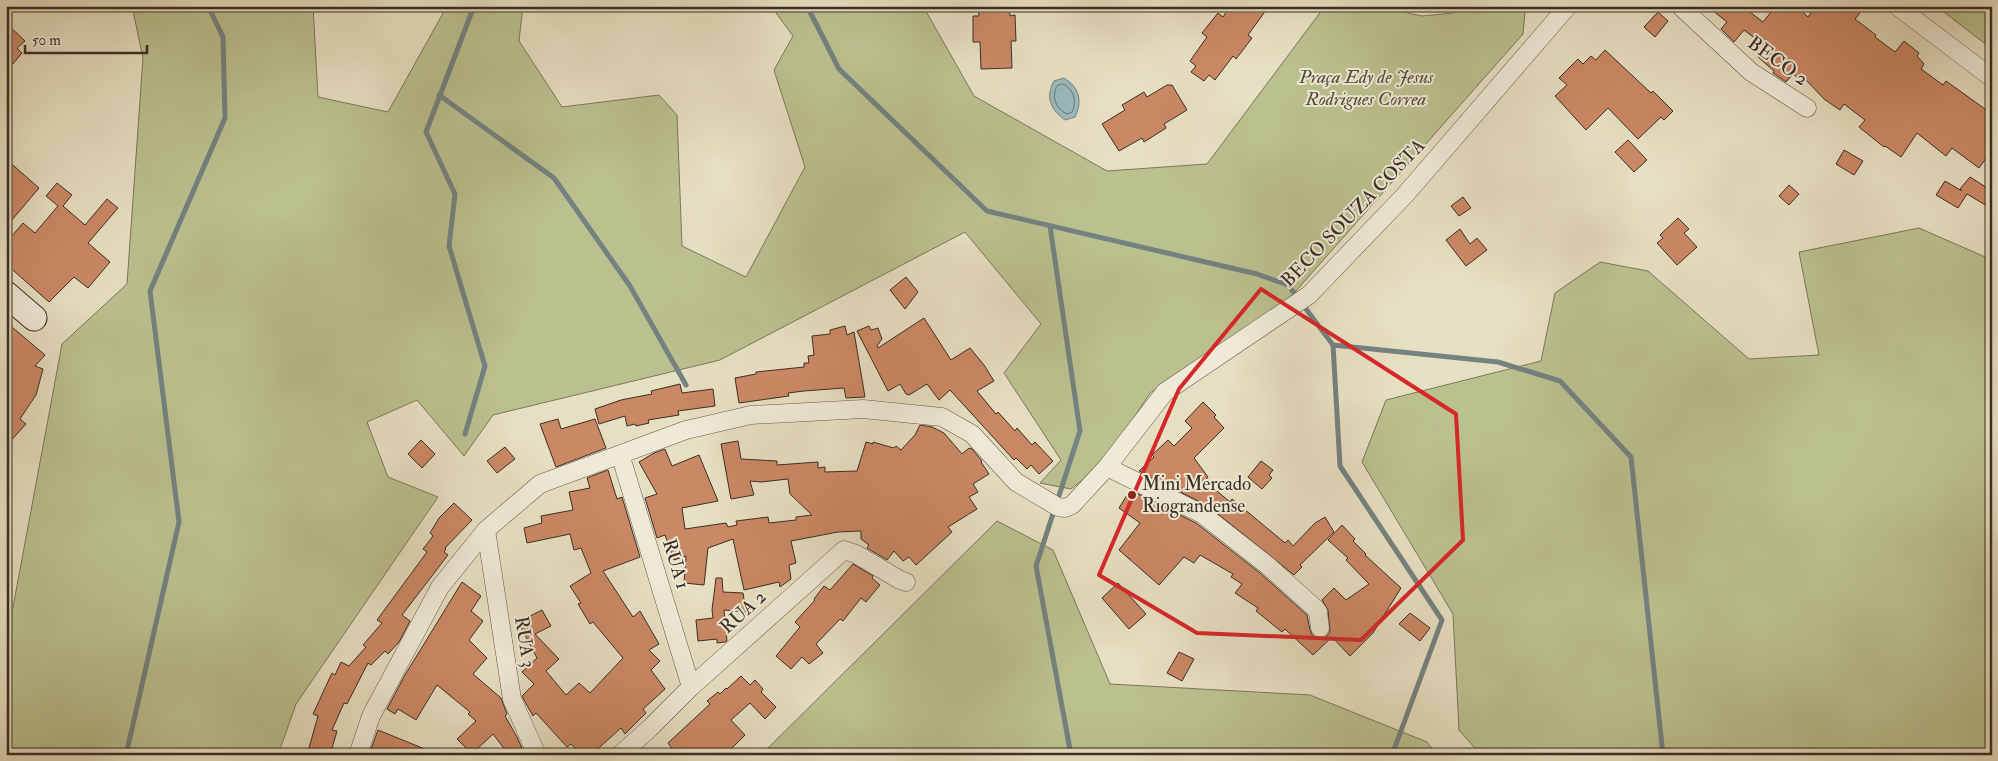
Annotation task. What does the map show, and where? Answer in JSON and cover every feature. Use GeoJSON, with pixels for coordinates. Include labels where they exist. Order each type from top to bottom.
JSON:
{"type":"FeatureCollection","features":[{"type":"Feature","properties":{"kind":"street","name":"BECO SOUZA COSTA"},"geometry":{"type":"LineString","coordinates":[[358,755],[371,716],[440,587],[486,530],[540,484],[686,430],[751,415],[863,409],[942,417],[972,434],[1016,482],[1058,507],[1065,508],[1072,505],[1107,467],[1165,392],[1309,295],[1405,195],[1568,6]]}},
{"type":"Feature","properties":{"kind":"street","name":"BECO 2"},"geometry":{"type":"LineString","coordinates":[[1680,6],[1751,72],[1807,108]]}},
{"type":"Feature","properties":{"kind":"street"},"geometry":{"type":"LineString","coordinates":[[1897,6],[1992,78]]}},
{"type":"Feature","properties":{"kind":"street"},"geometry":{"type":"LineString","coordinates":[[6,294],[34,318]]}},
{"type":"Feature","properties":{"kind":"street","name":"RUA 1"},"geometry":{"type":"LineString","coordinates":[[620,454],[691,687]]}},
{"type":"Feature","properties":{"kind":"street"},"geometry":{"type":"LineString","coordinates":[[1107,467],[1202,514],[1267,565],[1316,608],[1320,628]]}},
{"type":"Feature","properties":{"kind":"street","name":"RUA 3"},"geometry":{"type":"LineString","coordinates":[[486,530],[512,699],[537,755]]}},
{"type":"Feature","properties":{"kind":"street","name":"RUA 2"},"geometry":{"type":"LineString","coordinates":[[620,755],[691,687],[844,550],[856,554],[906,582]]}},
{"type":"Feature","properties":{"kind":"highlighted area"},"geometry":{"type":"Polygon","coordinates":[[[1261,289],[1456,414],[1463,540],[1361,640],[1197,633],[1099,575],[1179,389],[1261,289]]]}},
{"type":"Feature","properties":{"kind":"green space","name":"Praça Edy de Jesus Rodrigues Correa"},"geometry":{"type":"Polygon","coordinates":[[[132,6],[313,6],[318,97],[388,112],[447,6],[523,6],[519,41],[562,107],[659,95],[677,115],[682,246],[746,277],[805,167],[774,70],[793,36],[771,6],[923,6],[974,96],[1107,171],[1207,164],[1325,6],[1375,6],[1422,16],[1453,13],[1476,6],[1518,6],[1525,12],[1523,34],[1288,300],[1150,393],[1105,462],[1071,489],[1040,483],[1061,460],[1004,373],[1041,324],[965,232],[720,360],[493,415],[464,456],[417,400],[367,422],[388,477],[438,497],[296,704],[278,755],[6,755],[6,645],[62,344],[127,284],[143,58],[132,6]]]}},
{"type":"Feature","properties":{"kind":"green space"},"geometry":{"type":"Polygon","coordinates":[[[1936,6],[1992,6],[1992,49],[1936,6]]]}},
{"type":"Feature","properties":{"kind":"green space"},"geometry":{"type":"Polygon","coordinates":[[[1919,228],[1992,260],[1992,755],[1481,755],[1459,730],[1453,614],[1362,462],[1386,400],[1541,361],[1555,293],[1600,262],[1648,271],[1749,359],[1819,355],[1799,252],[1919,228]]]}},
{"type":"Feature","properties":{"kind":"green space"},"geometry":{"type":"Polygon","coordinates":[[[997,521],[1053,550],[1110,684],[1310,695],[1427,742],[1437,755],[761,755],[997,521]]]}},
{"type":"Feature","properties":{"kind":"water"},"geometry":{"type":"Polygon","coordinates":[[[1064,78],[1076,90],[1079,100],[1075,117],[1065,120],[1056,112],[1050,98],[1051,87],[1054,81],[1064,78]]]}},
{"type":"Feature","properties":{"kind":"building"},"geometry":{"type":"Polygon","coordinates":[[[978,6],[1010,6],[1010,16],[1015,15],[1016,41],[1011,41],[1012,68],[981,69],[980,42],[973,42],[973,16],[979,16],[978,6]]]}},
{"type":"Feature","properties":{"kind":"building"},"geometry":{"type":"Polygon","coordinates":[[[1230,6],[1269,6],[1248,35],[1252,38],[1236,59],[1233,56],[1215,80],[1209,75],[1204,81],[1191,72],[1196,66],[1190,61],[1207,37],[1202,33],[1218,13],[1223,17],[1230,6]]]}},
{"type":"Feature","properties":{"kind":"building"},"geometry":{"type":"Polygon","coordinates":[[[1707,6],[1742,6],[1763,22],[1776,6],[1796,6],[1808,17],[1816,6],[1853,6],[1860,13],[1855,19],[1876,35],[1875,37],[1895,52],[1904,41],[1919,53],[1917,56],[1924,64],[1921,69],[1943,85],[1946,81],[1992,114],[1992,150],[1979,168],[1952,148],[1946,156],[1917,133],[1901,157],[1884,147],[1859,127],[1865,120],[1844,104],[1840,110],[1824,99],[1806,80],[1804,83],[1793,74],[1786,82],[1773,73],[1774,71],[1758,57],[1768,48],[1744,30],[1734,42],[1721,29],[1727,22],[1707,6]]]}},
{"type":"Feature","properties":{"kind":"building"},"geometry":{"type":"Polygon","coordinates":[[[1658,12],[1668,21],[1655,37],[1644,27],[1658,12]]]}},
{"type":"Feature","properties":{"kind":"building"},"geometry":{"type":"Polygon","coordinates":[[[6,23],[25,41],[17,48],[22,53],[13,64],[8,58],[6,60],[6,23]]]}},
{"type":"Feature","properties":{"kind":"building"},"geometry":{"type":"Polygon","coordinates":[[[1605,50],[1651,93],[1653,91],[1673,111],[1664,120],[1661,117],[1638,139],[1608,108],[1586,130],[1555,96],[1567,85],[1559,78],[1578,59],[1583,64],[1591,56],[1596,60],[1605,50]]]}},
{"type":"Feature","properties":{"kind":"building"},"geometry":{"type":"Polygon","coordinates":[[[1167,85],[1172,85],[1187,110],[1164,124],[1166,128],[1144,142],[1142,138],[1119,151],[1102,124],[1125,110],[1122,105],[1144,92],[1147,97],[1167,85]]]}},
{"type":"Feature","properties":{"kind":"building"},"geometry":{"type":"Polygon","coordinates":[[[1628,140],[1647,160],[1634,172],[1615,152],[1628,140]]]}},
{"type":"Feature","properties":{"kind":"building"},"geometry":{"type":"Polygon","coordinates":[[[1844,150],[1863,161],[1854,175],[1836,164],[1844,150]]]}},
{"type":"Feature","properties":{"kind":"building"},"geometry":{"type":"Polygon","coordinates":[[[6,159],[39,188],[6,227],[6,159]]]}},
{"type":"Feature","properties":{"kind":"building"},"geometry":{"type":"Polygon","coordinates":[[[1970,177],[1992,191],[1992,209],[1967,194],[1958,208],[1936,195],[1945,181],[1962,191],[1960,189],[1970,177]]]}},
{"type":"Feature","properties":{"kind":"building"},"geometry":{"type":"Polygon","coordinates":[[[57,183],[72,195],[63,206],[85,225],[107,199],[118,208],[88,243],[110,262],[88,288],[74,277],[49,302],[6,264],[6,243],[23,223],[35,233],[58,206],[46,196],[57,183]]]}},
{"type":"Feature","properties":{"kind":"building"},"geometry":{"type":"Polygon","coordinates":[[[1789,185],[1799,194],[1789,205],[1779,196],[1789,185]]]}},
{"type":"Feature","properties":{"kind":"building"},"geometry":{"type":"Polygon","coordinates":[[[1463,197],[1471,208],[1459,216],[1451,206],[1463,197]]]}},
{"type":"Feature","properties":{"kind":"building"},"geometry":{"type":"Polygon","coordinates":[[[1678,218],[1689,229],[1684,233],[1697,247],[1677,265],[1657,243],[1663,238],[1660,235],[1678,218]]]}},
{"type":"Feature","properties":{"kind":"building"},"geometry":{"type":"Polygon","coordinates":[[[1460,229],[1470,244],[1477,238],[1487,250],[1466,266],[1446,240],[1460,229]]]}},
{"type":"Feature","properties":{"kind":"building"},"geometry":{"type":"Polygon","coordinates":[[[906,277],[918,292],[905,309],[890,290],[906,277]]]}},
{"type":"Feature","properties":{"kind":"building"},"geometry":{"type":"Polygon","coordinates":[[[924,318],[951,360],[970,348],[984,365],[994,381],[977,391],[996,414],[998,412],[1015,431],[1017,428],[1032,445],[1035,442],[1053,461],[1039,474],[1031,465],[1027,469],[1016,458],[1014,460],[950,390],[939,400],[927,384],[909,395],[906,394],[900,384],[888,391],[857,331],[869,326],[871,330],[878,328],[882,339],[877,346],[878,348],[924,318]]]}},
{"type":"Feature","properties":{"kind":"building"},"geometry":{"type":"Polygon","coordinates":[[[6,322],[45,355],[35,366],[43,369],[36,395],[20,419],[26,424],[6,446],[6,322]]]}},
{"type":"Feature","properties":{"kind":"building"},"geometry":{"type":"Polygon","coordinates":[[[845,326],[847,335],[854,332],[865,397],[846,398],[844,388],[788,393],[789,396],[739,403],[735,378],[756,374],[756,372],[804,367],[804,363],[809,363],[808,356],[814,355],[812,336],[830,334],[830,330],[845,326]]]}},
{"type":"Feature","properties":{"kind":"building"},"geometry":{"type":"Polygon","coordinates":[[[680,384],[682,393],[713,389],[715,406],[678,411],[679,415],[648,420],[649,423],[636,426],[635,424],[627,426],[625,416],[599,424],[595,409],[621,400],[652,394],[651,391],[680,384]]]}},
{"type":"Feature","properties":{"kind":"building"},"geometry":{"type":"Polygon","coordinates":[[[1203,402],[1216,415],[1214,417],[1224,428],[1194,458],[1208,477],[1205,481],[1230,502],[1232,499],[1285,543],[1288,540],[1293,546],[1315,523],[1325,517],[1334,532],[1300,565],[1302,567],[1294,575],[1208,506],[1139,471],[1168,440],[1174,446],[1192,428],[1185,421],[1203,402]]]}},
{"type":"Feature","properties":{"kind":"building"},"geometry":{"type":"Polygon","coordinates":[[[558,419],[561,429],[595,419],[606,448],[556,467],[540,424],[558,419]]]}},
{"type":"Feature","properties":{"kind":"building"},"geometry":{"type":"Polygon","coordinates":[[[920,425],[932,427],[944,433],[962,454],[969,448],[972,449],[982,461],[989,474],[973,484],[978,492],[969,497],[977,509],[948,527],[952,532],[916,565],[909,557],[903,561],[894,551],[887,560],[867,548],[869,545],[861,539],[861,531],[838,532],[791,541],[796,563],[789,565],[791,579],[780,587],[779,582],[744,590],[733,539],[708,548],[704,585],[684,583],[686,556],[674,560],[665,535],[657,538],[645,498],[657,494],[639,462],[654,453],[665,449],[672,466],[699,455],[718,501],[682,508],[685,529],[726,523],[728,527],[737,525],[736,521],[768,517],[769,523],[796,520],[796,517],[812,515],[790,494],[788,479],[761,482],[750,481],[754,495],[731,499],[721,444],[738,441],[741,459],[777,461],[777,465],[818,462],[818,468],[825,467],[825,472],[857,471],[866,442],[894,448],[896,446],[901,450],[915,435],[920,425]]]}},
{"type":"Feature","properties":{"kind":"building"},"geometry":{"type":"Polygon","coordinates":[[[421,440],[435,454],[422,468],[408,454],[421,440]]]}},
{"type":"Feature","properties":{"kind":"building"},"geometry":{"type":"Polygon","coordinates":[[[505,447],[515,459],[497,473],[487,461],[505,447]]]}},
{"type":"Feature","properties":{"kind":"building"},"geometry":{"type":"Polygon","coordinates":[[[1261,461],[1273,470],[1269,475],[1272,478],[1262,489],[1248,477],[1261,461]]]}},
{"type":"Feature","properties":{"kind":"building"},"geometry":{"type":"Polygon","coordinates":[[[608,470],[617,499],[622,497],[640,557],[603,571],[633,617],[640,611],[659,644],[649,650],[660,661],[651,670],[665,689],[643,709],[646,713],[625,734],[621,728],[591,755],[582,755],[571,744],[567,747],[536,713],[533,716],[522,696],[534,684],[522,672],[537,658],[517,620],[520,618],[522,620],[542,610],[551,626],[535,634],[559,659],[546,671],[566,695],[579,683],[590,693],[623,658],[593,622],[590,624],[578,604],[581,603],[570,586],[591,573],[581,548],[574,550],[570,534],[527,543],[524,528],[542,523],[541,516],[573,510],[569,492],[590,488],[587,478],[608,470]]]}},
{"type":"Feature","properties":{"kind":"building"},"geometry":{"type":"Polygon","coordinates":[[[1130,490],[1196,523],[1260,573],[1307,615],[1310,630],[1316,638],[1326,637],[1330,632],[1328,610],[1322,600],[1334,588],[1346,600],[1369,584],[1346,560],[1348,558],[1328,540],[1342,525],[1355,539],[1353,541],[1365,555],[1401,588],[1373,633],[1350,656],[1332,637],[1313,655],[1285,629],[1282,632],[1256,611],[1258,608],[1235,593],[1242,584],[1231,577],[1233,574],[1200,555],[1194,563],[1184,557],[1159,585],[1119,550],[1140,523],[1119,508],[1130,490]]]}},
{"type":"Feature","properties":{"kind":"building"},"geometry":{"type":"Polygon","coordinates":[[[454,503],[472,520],[445,548],[444,552],[448,555],[402,615],[410,621],[399,642],[388,654],[385,651],[371,665],[368,663],[347,704],[344,703],[332,730],[337,731],[330,755],[307,755],[318,716],[313,714],[332,673],[335,675],[341,662],[349,666],[366,647],[363,645],[382,623],[377,620],[427,552],[423,549],[433,536],[430,533],[439,518],[454,503]]]}},
{"type":"Feature","properties":{"kind":"building"},"geometry":{"type":"Polygon","coordinates":[[[853,564],[873,576],[872,578],[880,585],[866,602],[861,598],[843,621],[840,619],[816,644],[823,653],[809,664],[802,657],[791,669],[776,656],[800,627],[795,622],[815,600],[824,586],[830,590],[853,564]]]}},
{"type":"Feature","properties":{"kind":"building"},"geometry":{"type":"Polygon","coordinates":[[[716,578],[722,578],[723,592],[743,593],[746,612],[724,610],[727,641],[717,643],[717,639],[698,641],[696,620],[713,618],[712,610],[716,578]]]}},
{"type":"Feature","properties":{"kind":"building"},"geometry":{"type":"Polygon","coordinates":[[[462,582],[481,596],[471,611],[483,621],[469,640],[487,658],[473,674],[501,698],[507,714],[505,716],[525,755],[509,755],[493,734],[472,754],[457,739],[476,721],[468,714],[470,712],[437,685],[416,720],[398,709],[395,714],[387,709],[405,675],[462,582]]]}},
{"type":"Feature","properties":{"kind":"building"},"geometry":{"type":"Polygon","coordinates":[[[1118,583],[1146,614],[1129,629],[1102,598],[1118,583]]]}},
{"type":"Feature","properties":{"kind":"building"},"geometry":{"type":"Polygon","coordinates":[[[1410,613],[1430,628],[1420,641],[1399,624],[1410,613]]]}},
{"type":"Feature","properties":{"kind":"building"},"geometry":{"type":"Polygon","coordinates":[[[1179,652],[1194,659],[1182,681],[1167,673],[1179,652]]]}},
{"type":"Feature","properties":{"kind":"building"},"geometry":{"type":"Polygon","coordinates":[[[741,676],[750,685],[755,680],[763,689],[761,692],[776,707],[765,719],[750,703],[731,720],[745,735],[725,755],[676,755],[668,743],[710,704],[707,701],[718,692],[720,694],[727,689],[741,676]]]}},
{"type":"Feature","properties":{"kind":"building"},"geometry":{"type":"Polygon","coordinates":[[[378,730],[437,754],[437,755],[369,755],[378,730]]]}},
{"type":"Feature","properties":{"kind":"waterway"},"geometry":{"type":"LineString","coordinates":[[126,755],[179,522],[150,291],[225,118],[223,37],[208,6]]}},
{"type":"Feature","properties":{"kind":"waterway"},"geometry":{"type":"LineString","coordinates":[[465,434],[485,366],[449,246],[455,194],[426,132],[474,6]]}},
{"type":"Feature","properties":{"kind":"waterway"},"geometry":{"type":"LineString","coordinates":[[807,6],[839,69],[987,211],[1257,274],[1288,285],[1333,345],[1340,466],[1442,620],[1392,755]]}},
{"type":"Feature","properties":{"kind":"waterway"},"geometry":{"type":"LineString","coordinates":[[439,95],[554,178],[630,286],[686,385]]}},
{"type":"Feature","properties":{"kind":"waterway"},"geometry":{"type":"LineString","coordinates":[[1050,226],[1080,431],[1036,566],[1071,755]]}},
{"type":"Feature","properties":{"kind":"waterway"},"geometry":{"type":"LineString","coordinates":[[1333,345],[1498,362],[1560,381],[1631,457],[1663,755]]}},
{"type":"Feature","properties":{"kind":"place","name":"Mini Mercado Riograndense"},"geometry":{"type":"Point","coordinates":[1132,495]}}]}
